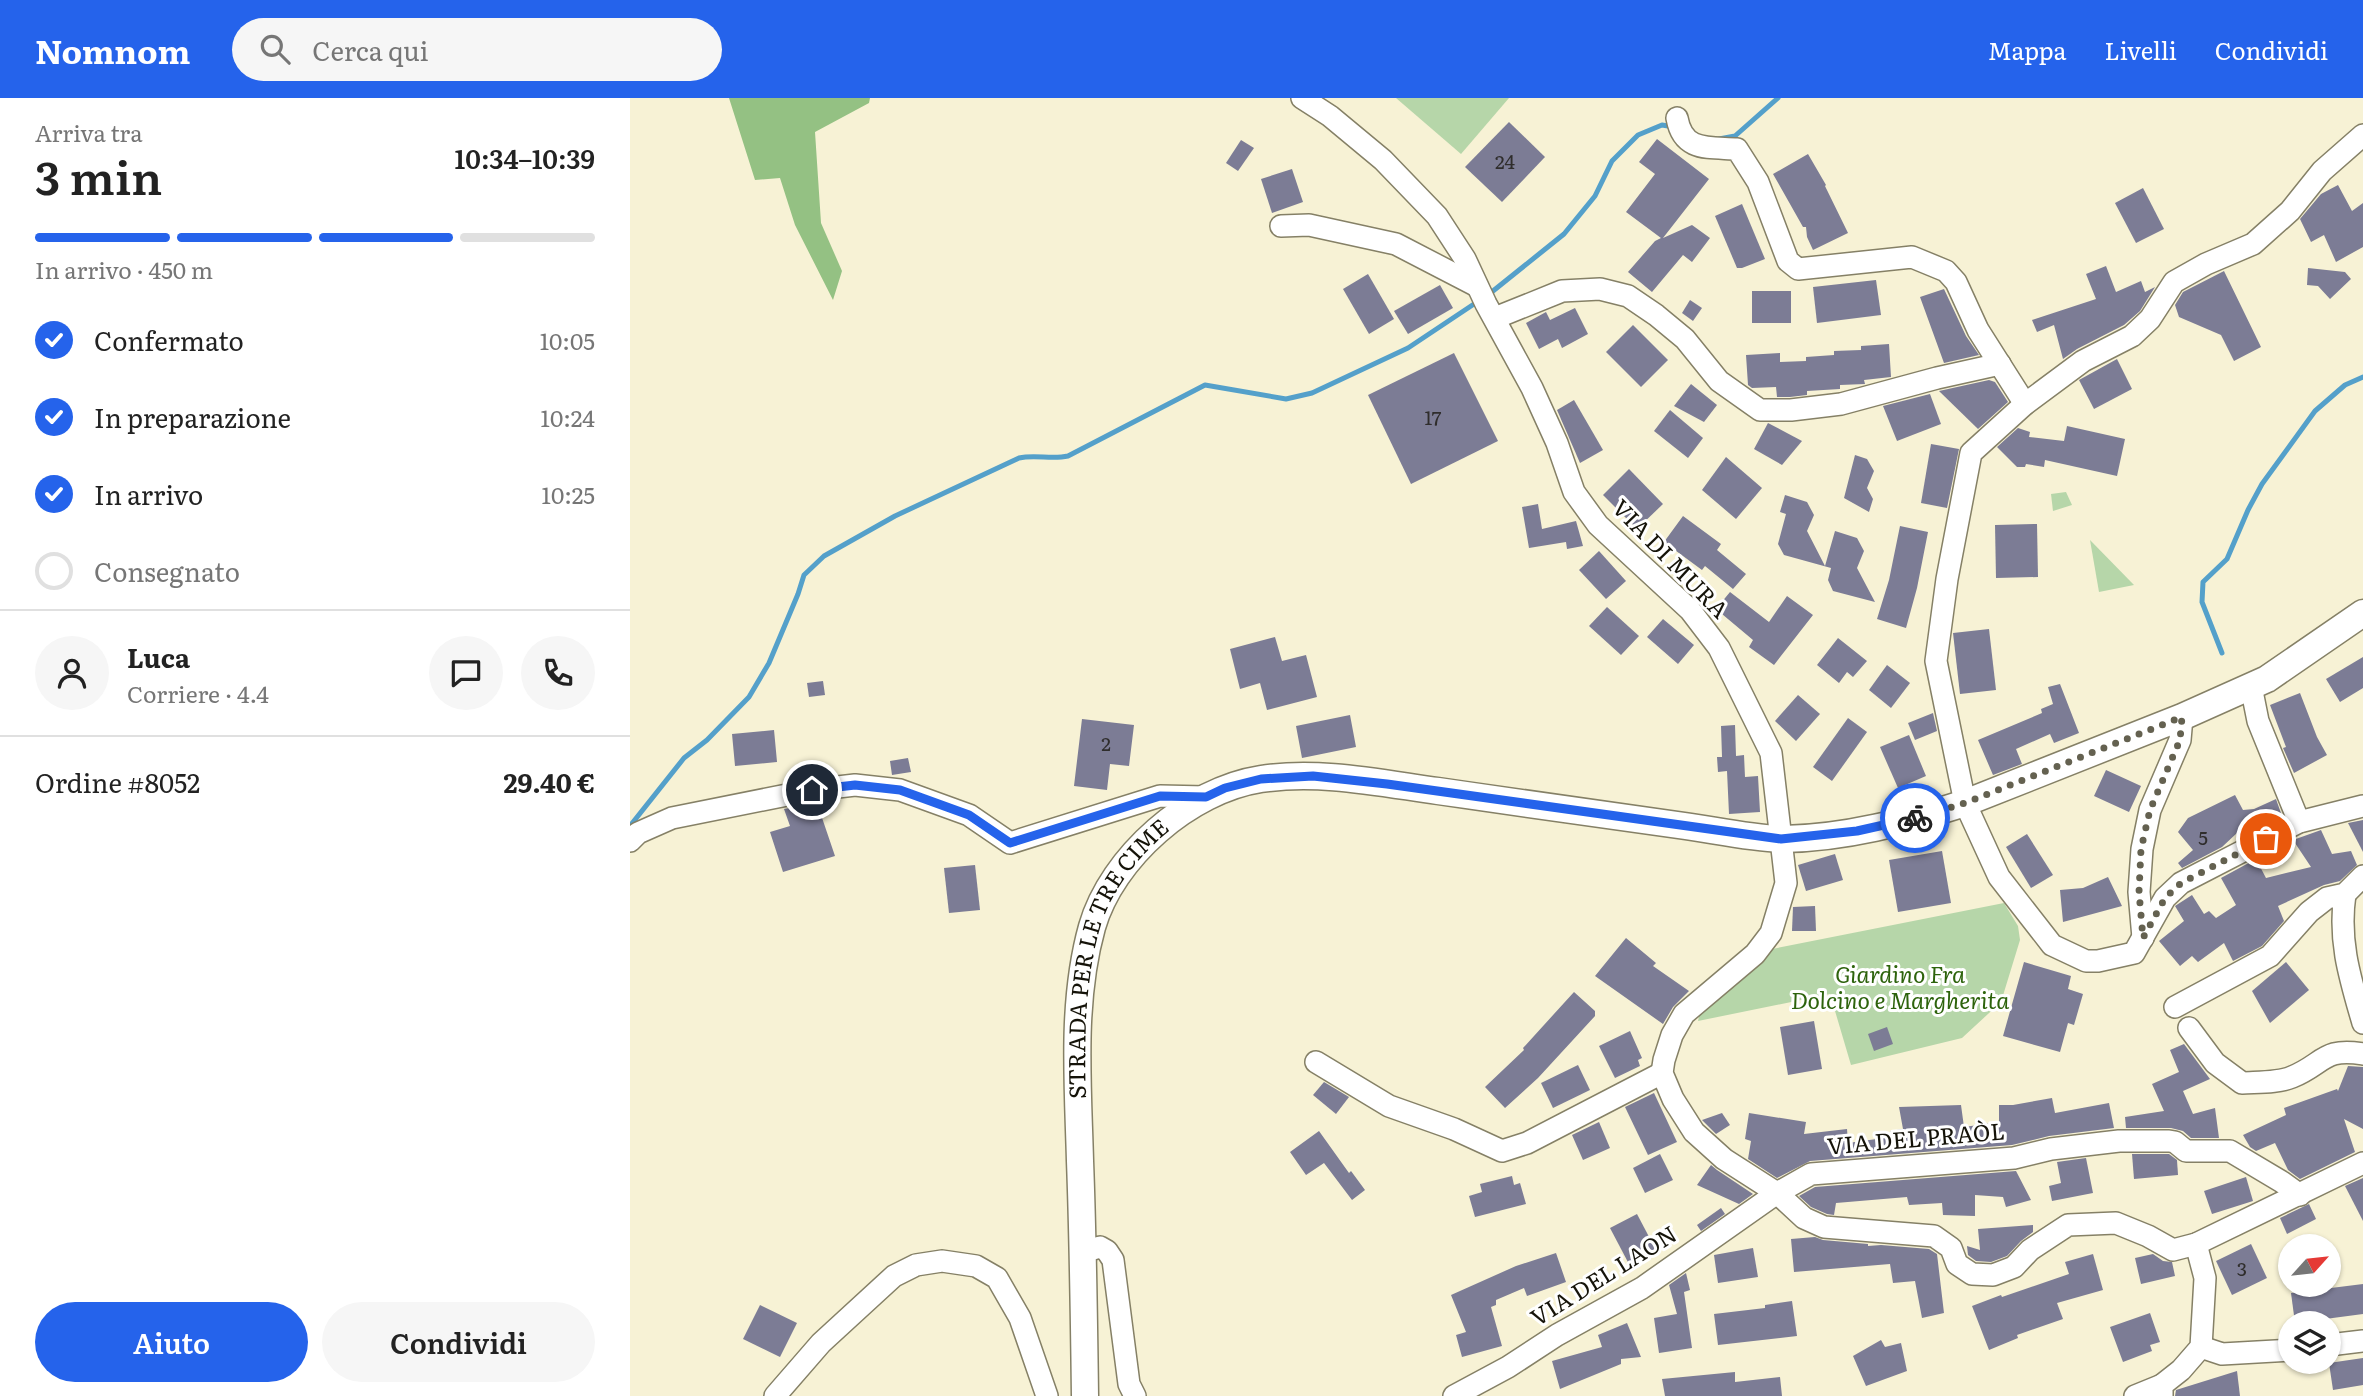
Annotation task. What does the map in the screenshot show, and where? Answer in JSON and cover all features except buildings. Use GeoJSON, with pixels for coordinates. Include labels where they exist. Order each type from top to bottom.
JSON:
{"type":"FeatureCollection","features":[{"type":"Feature","properties":{"kind":"main road","name":"STRADA PER LE TRE CIME"},"geometry":{"type":"LineString","coordinates":[[1085,1396],[1077,1045],[1083,972],[1093,925],[1112,883],[1138,848],[1168,820],[1225,788],[1261,779],[1313,776],[1781,839],[1857,831],[1965,803],[2182,717],[2267,679],[2363,613]]}},
{"type":"Feature","properties":{"kind":"street","name":"VIA DI MURA"},"geometry":{"type":"LineString","coordinates":[[1302,98],[1330,116],[1383,160],[1437,215],[1465,259],[1532,388],[1557,443],[1574,492],[1598,525],[1690,610],[1718,648],[1771,753],[1781,839]]}},
{"type":"Feature","properties":{"kind":"street"},"geometry":{"type":"LineString","coordinates":[[1679,125],[1697,147],[1737,149],[1758,182],[1788,261],[1798,270],[1912,257],[1947,271],[1956,282],[1978,330],[2025,404]]}},
{"type":"Feature","properties":{"kind":"street"},"geometry":{"type":"LineString","coordinates":[[2363,135],[2322,171],[2290,211],[2253,244],[2206,264],[2174,282],[2150,319],[2132,335],[2083,361],[2025,404],[1971,453],[1947,579],[1936,661],[1965,803],[1999,877],[2052,945],[2086,961],[2134,953],[2165,898],[2181,883],[2299,822],[2363,806]]}},
{"type":"Feature","properties":{"kind":"street"},"geometry":{"type":"LineString","coordinates":[[1281,226],[1309,225],[1396,244],[1486,303],[1562,291],[1600,289],[1628,296],[1685,339],[1719,381],[1760,410],[1791,410],[1840,404],[2000,364]]}},
{"type":"Feature","properties":{"kind":"street"},"geometry":{"type":"LineString","coordinates":[[2251,686],[2258,721],[2299,822]]}},
{"type":"Feature","properties":{"kind":"street"},"geometry":{"type":"LineString","coordinates":[[2143,938],[2139,892],[2141,849],[2150,810],[2180,740],[2182,717]]}},
{"type":"Feature","properties":{"kind":"street"},"geometry":{"type":"LineString","coordinates":[[630,841],[638,833],[672,818],[812,790],[855,785],[900,790],[969,815],[1010,843],[1160,796],[1206,797]]}},
{"type":"Feature","properties":{"kind":"street"},"geometry":{"type":"LineString","coordinates":[[1781,839],[1786,883],[1771,933],[1755,954],[1684,1014],[1672,1035],[1662,1073],[1672,1099],[1694,1132],[1724,1159],[1777,1193],[1804,1218],[1824,1227],[1934,1236],[1951,1248],[1957,1265],[1972,1274],[1993,1275],[2014,1266],[2030,1250],[2068,1226],[2116,1223],[2173,1250],[2196,1244],[2363,1163]]}},
{"type":"Feature","properties":{"kind":"street"},"geometry":{"type":"LineString","coordinates":[[2175,1007],[2270,956],[2309,912],[2327,898],[2345,894],[2363,876]]}},
{"type":"Feature","properties":{"kind":"street"},"geometry":{"type":"LineString","coordinates":[[2345,894],[2343,945],[2363,1023]]}},
{"type":"Feature","properties":{"kind":"street"},"geometry":{"type":"LineString","coordinates":[[2189,1028],[2215,1063],[2242,1083],[2290,1078],[2333,1053],[2344,1050],[2363,1054]]}},
{"type":"Feature","properties":{"kind":"street"},"geometry":{"type":"LineString","coordinates":[[1316,1062],[1389,1106],[1454,1129],[1502,1151],[1527,1143],[1662,1073]]}},
{"type":"Feature","properties":{"kind":"street","name":"VIA DEL PRAÒL"},"geometry":{"type":"LineString","coordinates":[[1777,1193],[1811,1174],[2014,1158],[2052,1149],[2127,1141],[2175,1142],[2186,1151],[2230,1151],[2300,1195]]}},
{"type":"Feature","properties":{"kind":"street","name":"VIA DEL LAON"},"geometry":{"type":"LineString","coordinates":[[1454,1396],[1642,1288],[1777,1193]]}},
{"type":"Feature","properties":{"kind":"street"},"geometry":{"type":"LineString","coordinates":[[2135,1396],[2162,1391],[2201,1346],[2205,1278],[2196,1244]]}},
{"type":"Feature","properties":{"kind":"street"},"geometry":{"type":"LineString","coordinates":[[1083,1252],[1100,1247],[1107,1251],[1113,1260],[1129,1384],[1135,1396]]}},
{"type":"Feature","properties":{"kind":"street"},"geometry":{"type":"LineString","coordinates":[[775,1396],[821,1343],[894,1276],[916,1265],[942,1261],[976,1266],[997,1278],[1020,1318],[1047,1396]]}},
{"type":"Feature","properties":{"kind":"street"},"geometry":{"type":"LineString","coordinates":[[2341,1344],[2363,1341]]}},
{"type":"Feature","properties":{"kind":"street"},"geometry":{"type":"LineString","coordinates":[[2201,1346],[2222,1354],[2278,1351]]}},
{"type":"Feature","properties":{"kind":"green space"},"geometry":{"type":"Polygon","coordinates":[[[729,98],[870,98],[869,103],[815,132],[821,223],[842,271],[833,300],[795,225],[780,178],[755,180],[729,98]]]}},
{"type":"Feature","properties":{"kind":"green space"},"geometry":{"type":"Polygon","coordinates":[[[1396,98],[1509,98],[1461,154],[1396,98]]]}},
{"type":"Feature","properties":{"kind":"green space"},"geometry":{"type":"Polygon","coordinates":[[[2066,492],[2072,505],[2053,511],[2051,494],[2066,492]]]}},
{"type":"Feature","properties":{"kind":"green space"},"geometry":{"type":"Polygon","coordinates":[[[2090,540],[2134,585],[2099,592],[2090,540]]]}},
{"type":"Feature","properties":{"kind":"green space","name":"Giardino Fra Dolcino e Margherita"},"geometry":{"type":"Polygon","coordinates":[[[2004,903],[2018,926],[2020,940],[2001,1002],[1962,1038],[1851,1065],[1830,994],[1698,1021],[1701,1007],[1767,950],[2004,903]]]}},
{"type":"Feature","properties":{"kind":"waterway"},"geometry":{"type":"LineString","coordinates":[[1719,139],[1735,136],[1778,98]]}},
{"type":"Feature","properties":{"kind":"waterway"},"geometry":{"type":"LineString","coordinates":[[1488,295],[1564,234],[1595,196],[1612,161],[1638,135],[1662,125],[1674,127]]}},
{"type":"Feature","properties":{"kind":"waterway"},"geometry":{"type":"LineString","coordinates":[[630,826],[684,758],[707,740],[749,697],[769,663],[804,575],[824,556],[895,516],[1019,458],[1068,456],[1205,385],[1286,399],[1312,393],[1408,348],[1480,300]]}},
{"type":"Feature","properties":{"kind":"waterway"},"geometry":{"type":"LineString","coordinates":[[2222,653],[2202,602],[2203,582],[2227,559],[2262,484],[2315,411],[2345,385],[2363,377]]}},
{"type":"Feature","properties":{"kind":"way so far"},"geometry":{"type":"LineString","coordinates":[[1915,818],[1965,803],[2182,717],[2180,740],[2150,810],[2141,849],[2139,892],[2143,938],[2165,898],[2181,883],[2266,839]]}},
{"type":"Feature","properties":{"kind":"route"},"geometry":{"type":"LineString","coordinates":[[812,790],[855,785],[900,790],[969,815],[1010,843],[1160,796],[1206,797],[1225,788],[1261,779],[1313,776],[1781,839],[1857,831],[1915,818]]}}]}
